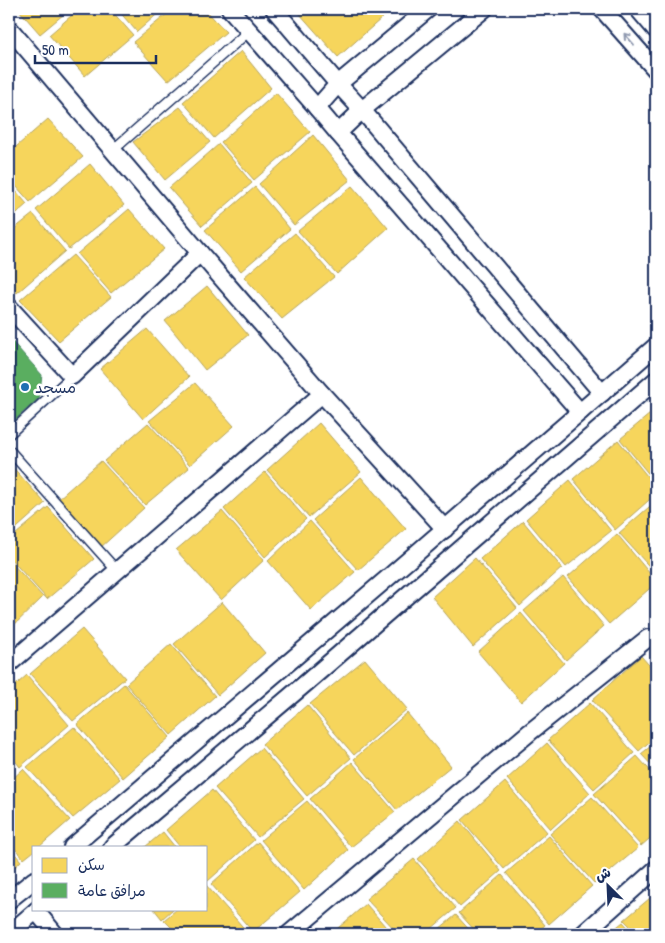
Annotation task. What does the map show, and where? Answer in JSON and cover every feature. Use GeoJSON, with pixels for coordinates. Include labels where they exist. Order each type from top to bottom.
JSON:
{"type":"FeatureCollection","features":[{"type":"Feature","properties":{"kind":"street"},"geometry":{"type":"LineString","coordinates":[[230,9],[318,108],[580,412]]}},
{"type":"Feature","properties":{"kind":"street"},"geometry":{"type":"LineString","coordinates":[[274,9],[602,394]]}},
{"type":"Feature","properties":{"kind":"street"},"geometry":{"type":"LineString","coordinates":[[318,108],[338,84],[428,9]]}},
{"type":"Feature","properties":{"kind":"street"},"geometry":{"type":"LineString","coordinates":[[338,133],[362,110],[484,9]]}},
{"type":"Feature","properties":{"kind":"street"},"geometry":{"type":"LineString","coordinates":[[602,9],[656,70]]}},
{"type":"Feature","properties":{"kind":"street"},"geometry":{"type":"LineString","coordinates":[[638,9],[656,30]]}},
{"type":"Feature","properties":{"kind":"street"},"geometry":{"type":"LineString","coordinates":[[9,28],[322,394],[445,529]]}},
{"type":"Feature","properties":{"kind":"street"},"geometry":{"type":"LineString","coordinates":[[9,307],[72,376],[200,253]]}},
{"type":"Feature","properties":{"kind":"street"},"geometry":{"type":"LineString","coordinates":[[73,846],[445,529],[656,346]]}},
{"type":"Feature","properties":{"kind":"street"},"geometry":{"type":"LineString","coordinates":[[113,846],[306,683],[656,380]]}},
{"type":"Feature","properties":{"kind":"street"},"geometry":{"type":"LineString","coordinates":[[9,664],[322,394]]}},
{"type":"Feature","properties":{"kind":"street"},"geometry":{"type":"LineString","coordinates":[[294,933],[530,732],[653,638]]}},
{"type":"Feature","properties":{"kind":"street"},"geometry":{"type":"LineString","coordinates":[[583,934],[656,869]]}},
{"type":"Feature","properties":{"kind":"street"},"geometry":{"type":"LineString","coordinates":[[9,900],[32,882]]}},
{"type":"Feature","properties":{"kind":"street"},"geometry":{"type":"LineString","coordinates":[[9,934],[37,910],[55,934]]}},
{"type":"Feature","properties":{"kind":"lane"},"geometry":{"type":"LineString","coordinates":[[113,150],[249,31]]}},
{"type":"Feature","properties":{"kind":"lane"},"geometry":{"type":"LineString","coordinates":[[9,434],[72,376]]}},
{"type":"Feature","properties":{"kind":"lane"},"geometry":{"type":"LineString","coordinates":[[9,450],[117,571]]}},
{"type":"Feature","properties":{"kind":"building: سكن"},"geometry":{"type":"Polygon","coordinates":[[[18,9],[70,9],[40,34],[18,9]]]}},
{"type":"Feature","properties":{"kind":"building: سكن"},"geometry":{"type":"Polygon","coordinates":[[[79,9],[110,9],[133,35],[85,76],[49,35],[79,9]]]}},
{"type":"Feature","properties":{"kind":"building: سكن"},"geometry":{"type":"Polygon","coordinates":[[[117,9],[163,9],[137,32],[117,9]]]}},
{"type":"Feature","properties":{"kind":"building: سكن"},"geometry":{"type":"Polygon","coordinates":[[[173,9],[205,9],[226,32],[168,81],[133,42],[173,9]]]}},
{"type":"Feature","properties":{"kind":"building: سكن"},"geometry":{"type":"Polygon","coordinates":[[[304,9],[374,9],[382,18],[338,57],[299,13],[304,9]]]}},
{"type":"Feature","properties":{"kind":"building: سكن"},"geometry":{"type":"Polygon","coordinates":[[[379,9],[395,9],[386,17],[379,9]]]}},
{"type":"Feature","properties":{"kind":"building: سكن"},"geometry":{"type":"Polygon","coordinates":[[[241,51],[271,88],[214,138],[183,102],[241,51]]]}},
{"type":"Feature","properties":{"kind":"building: سكن"},"geometry":{"type":"Polygon","coordinates":[[[276,93],[310,132],[254,180],[221,142],[276,93]]]}},
{"type":"Feature","properties":{"kind":"building: سكن"},"geometry":{"type":"Polygon","coordinates":[[[180,107],[210,142],[165,180],[133,142],[180,107]]]}},
{"type":"Feature","properties":{"kind":"building: سكن"},"geometry":{"type":"Polygon","coordinates":[[[48,119],[83,157],[30,202],[9,178],[9,153],[48,119]]]}},
{"type":"Feature","properties":{"kind":"building: سكن"},"geometry":{"type":"Polygon","coordinates":[[[313,135],[350,180],[294,225],[259,184],[313,135]]]}},
{"type":"Feature","properties":{"kind":"building: سكن"},"geometry":{"type":"Polygon","coordinates":[[[219,144],[252,183],[202,226],[169,188],[219,144]]]}},
{"type":"Feature","properties":{"kind":"building: سكن"},"geometry":{"type":"Polygon","coordinates":[[[90,164],[124,205],[69,249],[36,210],[90,164]]]}},
{"type":"Feature","properties":{"kind":"building: سكن"},"geometry":{"type":"Polygon","coordinates":[[[9,183],[27,204],[9,220],[9,183]]]}},
{"type":"Feature","properties":{"kind":"building: سكن"},"geometry":{"type":"Polygon","coordinates":[[[352,186],[388,228],[337,274],[298,231],[352,186]]]}},
{"type":"Feature","properties":{"kind":"building: سكن"},"geometry":{"type":"Polygon","coordinates":[[[255,187],[290,229],[241,271],[205,230],[255,187]]]}},
{"type":"Feature","properties":{"kind":"building: سكن"},"geometry":{"type":"Polygon","coordinates":[[[129,209],[164,249],[111,293],[77,254],[129,209]]]}},
{"type":"Feature","properties":{"kind":"building: سكن"},"geometry":{"type":"Polygon","coordinates":[[[33,214],[65,251],[17,293],[9,284],[9,233],[33,214]]]}},
{"type":"Feature","properties":{"kind":"building: سكن"},"geometry":{"type":"Polygon","coordinates":[[[295,233],[334,277],[282,319],[244,277],[295,233]]]}},
{"type":"Feature","properties":{"kind":"building: سكن"},"geometry":{"type":"Polygon","coordinates":[[[73,255],[111,297],[59,341],[20,300],[73,255]]]}},
{"type":"Feature","properties":{"kind":"building: سكن"},"geometry":{"type":"Polygon","coordinates":[[[207,286],[248,335],[205,370],[165,321],[207,286]]]}},
{"type":"Feature","properties":{"kind":"building: سكن"},"geometry":{"type":"Polygon","coordinates":[[[147,329],[189,377],[143,419],[100,369],[147,329]]]}},
{"type":"Feature","properties":{"kind":"building: سكن"},"geometry":{"type":"Polygon","coordinates":[[[195,383],[234,426],[190,465],[149,421],[195,383]]]}},
{"type":"Feature","properties":{"kind":"building: سكن"},"geometry":{"type":"Polygon","coordinates":[[[656,409],[656,483],[620,439],[656,409]]]}},
{"type":"Feature","properties":{"kind":"building: سكن"},"geometry":{"type":"Polygon","coordinates":[[[148,423],[189,468],[145,505],[104,461],[148,423]]]}},
{"type":"Feature","properties":{"kind":"building: سكن"},"geometry":{"type":"Polygon","coordinates":[[[319,423],[361,472],[309,517],[267,470],[319,423]]]}},
{"type":"Feature","properties":{"kind":"building: سكن"},"geometry":{"type":"Polygon","coordinates":[[[618,440],[656,487],[656,494],[615,530],[573,479],[618,440]]]}},
{"type":"Feature","properties":{"kind":"building: سكن"},"geometry":{"type":"Polygon","coordinates":[[[101,461],[144,508],[100,548],[57,500],[101,461]]]}},
{"type":"Feature","properties":{"kind":"building: سكن"},"geometry":{"type":"Polygon","coordinates":[[[9,463],[45,503],[9,535],[9,463]]]}},
{"type":"Feature","properties":{"kind":"building: سكن"},"geometry":{"type":"Polygon","coordinates":[[[265,472],[306,519],[265,557],[224,509],[265,472]]]}},
{"type":"Feature","properties":{"kind":"building: سكن"},"geometry":{"type":"Polygon","coordinates":[[[361,477],[406,529],[358,570],[313,520],[361,477]]]}},
{"type":"Feature","properties":{"kind":"building: سكن"},"geometry":{"type":"Polygon","coordinates":[[[570,480],[611,531],[566,567],[526,519],[570,480]]]}},
{"type":"Feature","properties":{"kind":"building: سكن"},"geometry":{"type":"Polygon","coordinates":[[[656,501],[656,574],[619,533],[656,501]]]}},
{"type":"Feature","properties":{"kind":"building: سكن"},"geometry":{"type":"Polygon","coordinates":[[[48,507],[94,559],[47,599],[9,557],[9,540],[48,507]]]}},
{"type":"Feature","properties":{"kind":"building: سكن"},"geometry":{"type":"Polygon","coordinates":[[[222,511],[264,560],[221,600],[176,550],[222,511]]]}},
{"type":"Feature","properties":{"kind":"building: سكن"},"geometry":{"type":"Polygon","coordinates":[[[310,521],[355,572],[311,610],[268,561],[310,521]]]}},
{"type":"Feature","properties":{"kind":"building: سكن"},"geometry":{"type":"Polygon","coordinates":[[[523,521],[562,568],[520,606],[480,559],[523,521]]]}},
{"type":"Feature","properties":{"kind":"building: سكن"},"geometry":{"type":"Polygon","coordinates":[[[617,534],[656,583],[609,624],[568,577],[617,534]]]}},
{"type":"Feature","properties":{"kind":"building: سكن"},"geometry":{"type":"Polygon","coordinates":[[[475,558],[517,608],[473,647],[432,597],[475,558]]]}},
{"type":"Feature","properties":{"kind":"building: سكن"},"geometry":{"type":"Polygon","coordinates":[[[9,560],[43,597],[9,630],[9,560]]]}},
{"type":"Feature","properties":{"kind":"building: سكن"},"geometry":{"type":"Polygon","coordinates":[[[563,577],[604,626],[566,660],[524,611],[563,577]]]}},
{"type":"Feature","properties":{"kind":"building: سكن"},"geometry":{"type":"Polygon","coordinates":[[[222,602],[265,653],[218,695],[174,644],[222,602]]]}},
{"type":"Feature","properties":{"kind":"building: سكن"},"geometry":{"type":"Polygon","coordinates":[[[521,613],[564,663],[521,702],[478,652],[521,613]]]}},
{"type":"Feature","properties":{"kind":"building: سكن"},"geometry":{"type":"Polygon","coordinates":[[[82,629],[125,678],[73,721],[30,674],[82,629]]]}},
{"type":"Feature","properties":{"kind":"building: سكن"},"geometry":{"type":"Polygon","coordinates":[[[171,644],[215,696],[171,735],[126,684],[171,644]]]}},
{"type":"Feature","properties":{"kind":"building: سكن"},"geometry":{"type":"Polygon","coordinates":[[[641,656],[656,673],[656,736],[639,751],[592,700],[641,656]]]}},
{"type":"Feature","properties":{"kind":"building: سكن"},"geometry":{"type":"Polygon","coordinates":[[[365,659],[407,709],[354,755],[310,704],[365,659]]]}},
{"type":"Feature","properties":{"kind":"building: سكن"},"geometry":{"type":"Polygon","coordinates":[[[27,675],[69,725],[20,767],[9,753],[9,691],[27,675]]]}},
{"type":"Feature","properties":{"kind":"building: سكن"},"geometry":{"type":"Polygon","coordinates":[[[124,684],[170,737],[123,778],[77,724],[124,684]]]}},
{"type":"Feature","properties":{"kind":"building: سكن"},"geometry":{"type":"Polygon","coordinates":[[[590,703],[634,753],[594,789],[548,740],[590,703]]]}},
{"type":"Feature","properties":{"kind":"building: سكن"},"geometry":{"type":"Polygon","coordinates":[[[307,705],[351,758],[307,796],[262,744],[307,705]]]}},
{"type":"Feature","properties":{"kind":"building: سكن"},"geometry":{"type":"Polygon","coordinates":[[[407,713],[451,766],[397,810],[354,759],[407,713]]]}},
{"type":"Feature","properties":{"kind":"building: سكن"},"geometry":{"type":"Polygon","coordinates":[[[74,727],[120,779],[73,818],[27,767],[74,727]]]}},
{"type":"Feature","properties":{"kind":"building: سكن"},"geometry":{"type":"Polygon","coordinates":[[[656,742],[656,770],[641,754],[656,742]]]}},
{"type":"Feature","properties":{"kind":"building: سكن"},"geometry":{"type":"Polygon","coordinates":[[[547,743],[590,793],[551,829],[507,779],[547,743]]]}},
{"type":"Feature","properties":{"kind":"building: سكن"},"geometry":{"type":"Polygon","coordinates":[[[261,748],[304,799],[258,837],[215,788],[261,748]]]}},
{"type":"Feature","properties":{"kind":"building: سكن"},"geometry":{"type":"Polygon","coordinates":[[[637,756],[656,777],[656,833],[641,846],[594,794],[637,756]]]}},
{"type":"Feature","properties":{"kind":"building: سكن"},"geometry":{"type":"Polygon","coordinates":[[[352,762],[395,812],[351,847],[310,799],[352,762]]]}},
{"type":"Feature","properties":{"kind":"building: سكن"},"geometry":{"type":"Polygon","coordinates":[[[23,769],[70,820],[40,846],[32,846],[32,853],[24,859],[9,842],[9,782],[23,769]]]}},
{"type":"Feature","properties":{"kind":"building: سكن"},"geometry":{"type":"Polygon","coordinates":[[[505,782],[547,832],[504,869],[462,820],[505,782]]]}},
{"type":"Feature","properties":{"kind":"building: سكن"},"geometry":{"type":"Polygon","coordinates":[[[212,790],[254,840],[208,881],[208,846],[179,846],[166,830],[212,790]]]}},
{"type":"Feature","properties":{"kind":"building: سكن"},"geometry":{"type":"Polygon","coordinates":[[[592,797],[638,848],[595,884],[550,834],[592,797]]]}},
{"type":"Feature","properties":{"kind":"building: سكن"},"geometry":{"type":"Polygon","coordinates":[[[307,801],[348,850],[304,890],[261,840],[307,801]]]}},
{"type":"Feature","properties":{"kind":"building: سكن"},"geometry":{"type":"Polygon","coordinates":[[[460,821],[501,871],[460,907],[418,859],[460,821]]]}},
{"type":"Feature","properties":{"kind":"building: سكن"},"geometry":{"type":"Polygon","coordinates":[[[163,832],[174,846],[146,846],[163,832]]]}},
{"type":"Feature","properties":{"kind":"building: سكن"},"geometry":{"type":"Polygon","coordinates":[[[549,836],[592,886],[549,924],[506,873],[549,836]]]}},
{"type":"Feature","properties":{"kind":"building: سكن"},"geometry":{"type":"Polygon","coordinates":[[[258,842],[300,892],[253,932],[211,884],[258,842]]]}},
{"type":"Feature","properties":{"kind":"building: سكن"},"geometry":{"type":"Polygon","coordinates":[[[9,847],[21,861],[9,872],[9,847]]]}},
{"type":"Feature","properties":{"kind":"building: سكن"},"geometry":{"type":"Polygon","coordinates":[[[414,859],[456,908],[425,934],[399,934],[366,899],[414,859]]]}},
{"type":"Feature","properties":{"kind":"building: سكن"},"geometry":{"type":"Polygon","coordinates":[[[502,875],[545,925],[535,934],[478,934],[459,913],[502,875]]]}},
{"type":"Feature","properties":{"kind":"building: سكن"},"geometry":{"type":"Polygon","coordinates":[[[208,887],[249,934],[178,934],[164,920],[176,910],[208,910],[208,887]]]}},
{"type":"Feature","properties":{"kind":"building: سكن"},"geometry":{"type":"Polygon","coordinates":[[[656,893],[656,934],[638,934],[624,920],[656,893]]]}},
{"type":"Feature","properties":{"kind":"building: سكن"},"geometry":{"type":"Polygon","coordinates":[[[366,904],[392,934],[331,934],[366,904]]]}},
{"type":"Feature","properties":{"kind":"building: سكن"},"geometry":{"type":"Polygon","coordinates":[[[155,910],[172,910],[162,919],[155,910]]]}},
{"type":"Feature","properties":{"kind":"building: سكن"},"geometry":{"type":"Polygon","coordinates":[[[456,915],[473,934],[433,934],[456,915]]]}},
{"type":"Feature","properties":{"kind":"building: سكن"},"geometry":{"type":"Polygon","coordinates":[[[623,922],[634,934],[608,934],[623,922]]]}},
{"type":"Feature","properties":{"kind":"building: مرافق عامة","name":"مسجد"},"geometry":{"type":"Polygon","coordinates":[[[9,338],[42,375],[39,398],[9,425],[9,338]]]}},
{"type":"Feature","properties":{"kind":"place","name":"مسجد"},"geometry":{"type":"Point","coordinates":[25,387]}}]}
